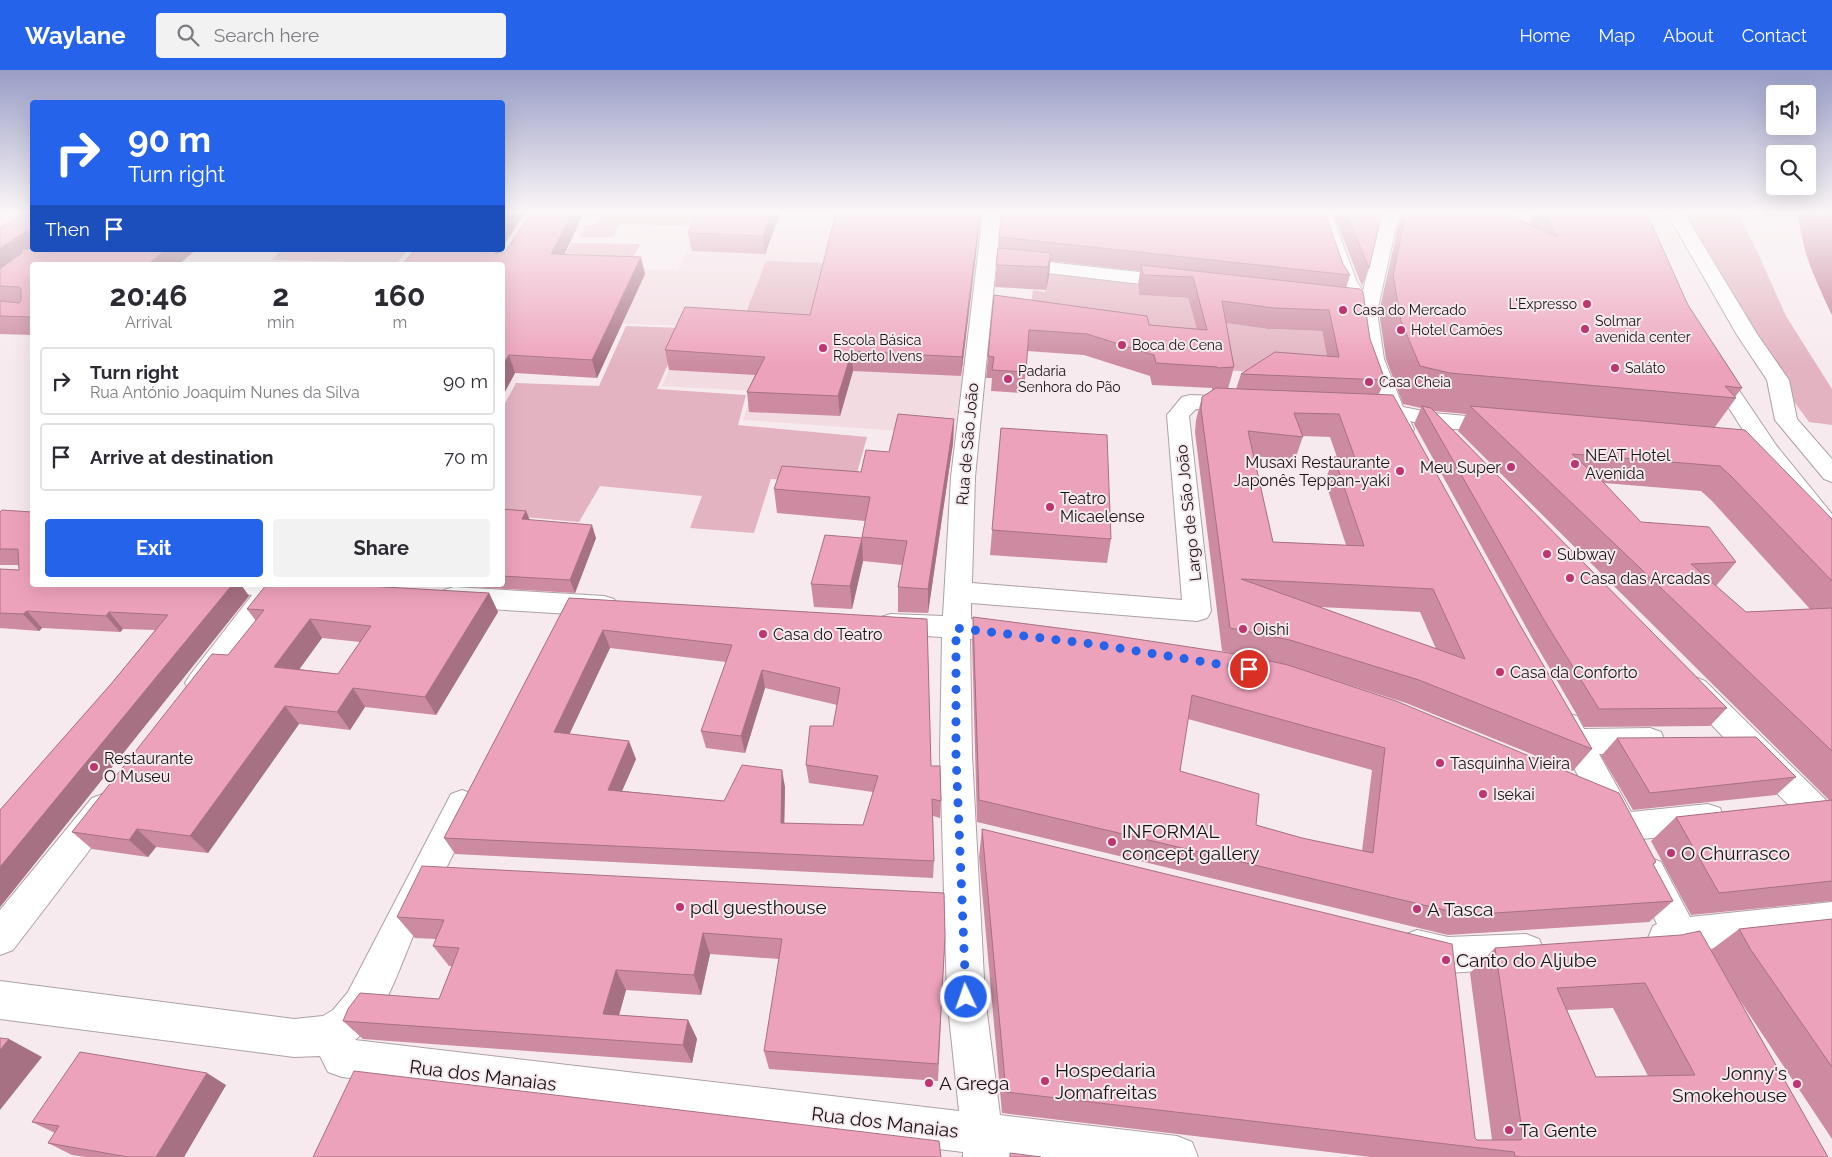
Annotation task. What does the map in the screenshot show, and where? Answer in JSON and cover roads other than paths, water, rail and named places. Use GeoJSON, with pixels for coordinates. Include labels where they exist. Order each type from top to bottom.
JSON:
{"type":"FeatureCollection","features":[{"type":"Feature","properties":{"kind":"street","name":"Rua de São João"},"geometry":{"type":"LineString","coordinates":[[982,1145],[966,997],[946,896],[974,839],[956,755],[956,628],[963,477],[987,264]]}},
{"type":"Feature","properties":{"kind":"street"},"geometry":{"type":"LineString","coordinates":[[1003,264],[1196,284]]}},
{"type":"Feature","properties":{"kind":"street"},"geometry":{"type":"LineString","coordinates":[[1341,264],[1374,359],[1384,410],[1413,450]]}},
{"type":"Feature","properties":{"kind":"street"},"geometry":{"type":"LineString","coordinates":[[1356,305],[1376,284],[1380,264]]}},
{"type":"Feature","properties":{"kind":"street"},"geometry":{"type":"LineString","coordinates":[[1705,264],[1747,335],[1778,380],[1786,420],[1832,474]]}},
{"type":"Feature","properties":{"kind":"street"},"geometry":{"type":"LineString","coordinates":[[1348,282],[1361,287],[1376,284]]}},
{"type":"Feature","properties":{"kind":"street"},"geometry":{"type":"LineString","coordinates":[[1704,350],[1767,450],[1832,531]]}},
{"type":"Feature","properties":{"kind":"street","name":"Largo de São João"},"geometry":{"type":"LineString","coordinates":[[958,592],[1197,611],[1178,415],[1190,402],[1258,405]]}},
{"type":"Feature","properties":{"kind":"street"},"geometry":{"type":"LineString","coordinates":[[1384,410],[1432,420],[1521,428]]}},
{"type":"Feature","properties":{"kind":"street"},"geometry":{"type":"LineString","coordinates":[[1432,420],[1460,448]]}},
{"type":"Feature","properties":{"kind":"street"},"geometry":{"type":"LineString","coordinates":[[1740,448],[1767,450]]}},
{"type":"Feature","properties":{"kind":"street"},"geometry":{"type":"LineString","coordinates":[[184,703],[273,587]]}},
{"type":"Feature","properties":{"kind":"street"},"geometry":{"type":"LineString","coordinates":[[290,587],[322,589]]}},
{"type":"Feature","properties":{"kind":"street"},"geometry":{"type":"LineString","coordinates":[[430,596],[560,617],[626,608]]}},
{"type":"Feature","properties":{"kind":"street"},"geometry":{"type":"LineString","coordinates":[[863,622],[956,628],[1036,637]]}},
{"type":"Feature","properties":{"kind":"street"},"geometry":{"type":"LineString","coordinates":[[1676,669],[1821,818]]}},
{"type":"Feature","properties":{"kind":"street"},"geometry":{"type":"LineString","coordinates":[[1553,702],[1636,849],[1712,993]]}},
{"type":"Feature","properties":{"kind":"street"},"geometry":{"type":"LineString","coordinates":[[1706,741],[1746,740]]}},
{"type":"Feature","properties":{"kind":"street"},"geometry":{"type":"LineString","coordinates":[[1576,742],[1676,741]]}},
{"type":"Feature","properties":{"kind":"street"},"geometry":{"type":"LineString","coordinates":[[0,1000],[294,1038],[314,1039],[329,1034],[346,1023],[363,1002],[442,870],[477,776]]}},
{"type":"Feature","properties":{"kind":"street"},"geometry":{"type":"LineString","coordinates":[[1573,788],[1616,815],[1756,813],[1821,818]]}},
{"type":"Feature","properties":{"kind":"street"},"geometry":{"type":"LineString","coordinates":[[0,938],[118,789]]}},
{"type":"Feature","properties":{"kind":"street"},"geometry":{"type":"LineString","coordinates":[[1640,943],[1680,935],[1832,919]]}},
{"type":"Feature","properties":{"kind":"street"},"geometry":{"type":"LineString","coordinates":[[1391,941],[1448,955],[1557,949]]}},
{"type":"Feature","properties":{"kind":"street"},"geometry":{"type":"LineString","coordinates":[[1448,955],[1452,993]]}},
{"type":"Feature","properties":{"kind":"street","name":"Rua dos Manaias"},"geometry":{"type":"LineString","coordinates":[[329,1034],[342,1058],[982,1145]]}},
{"type":"Feature","properties":{"kind":"street"},"geometry":{"type":"LineString","coordinates":[[982,1145],[1177,1157]]}},
{"type":"Feature","properties":{"kind":"place","name":"L'Expresso"},"geometry":{"type":"Point","coordinates":[1587,304]}},
{"type":"Feature","properties":{"kind":"place","name":"Casa do Mercado"},"geometry":{"type":"Point","coordinates":[1343,310]}},
{"type":"Feature","properties":{"kind":"place","name":"Solmar avenida center"},"geometry":{"type":"Point","coordinates":[1585,329]}},
{"type":"Feature","properties":{"kind":"place","name":"Hotel Camões"},"geometry":{"type":"Point","coordinates":[1401,330]}},
{"type":"Feature","properties":{"kind":"place","name":"Boca de Cena"},"geometry":{"type":"Point","coordinates":[1122,345]}},
{"type":"Feature","properties":{"kind":"place","name":"Escola Básica Roberto Ivens"},"geometry":{"type":"Point","coordinates":[823,348]}},
{"type":"Feature","properties":{"kind":"place","name":"Saláto"},"geometry":{"type":"Point","coordinates":[1615,368]}},
{"type":"Feature","properties":{"kind":"place","name":"Padaria Senhora do Pão"},"geometry":{"type":"Point","coordinates":[1008,379]}},
{"type":"Feature","properties":{"kind":"place","name":"Casa Cheia"},"geometry":{"type":"Point","coordinates":[1369,382]}},
{"type":"Feature","properties":{"kind":"place","name":"NEAT Hotel Avenida"},"geometry":{"type":"Point","coordinates":[1575,464]}},
{"type":"Feature","properties":{"kind":"place","name":"Meu Super"},"geometry":{"type":"Point","coordinates":[1511,467]}},
{"type":"Feature","properties":{"kind":"place","name":"Musaxi Restaurante Japonês Teppan-yaki"},"geometry":{"type":"Point","coordinates":[1400,471]}},
{"type":"Feature","properties":{"kind":"place","name":"Teatro Micaelense"},"geometry":{"type":"Point","coordinates":[1050,507]}},
{"type":"Feature","properties":{"kind":"place","name":"Subway"},"geometry":{"type":"Point","coordinates":[1547,554]}},
{"type":"Feature","properties":{"kind":"place","name":"Casa das Arcadas"},"geometry":{"type":"Point","coordinates":[1570,578]}},
{"type":"Feature","properties":{"kind":"place","name":"Oishi"},"geometry":{"type":"Point","coordinates":[1243,629]}},
{"type":"Feature","properties":{"kind":"place","name":"Casa do Teatro"},"geometry":{"type":"Point","coordinates":[763,634]}},
{"type":"Feature","properties":{"kind":"place","name":"Casa da Conforto"},"geometry":{"type":"Point","coordinates":[1500,672]}},
{"type":"Feature","properties":{"kind":"place","name":"Tasquinha Vieira"},"geometry":{"type":"Point","coordinates":[1440,763]}},
{"type":"Feature","properties":{"kind":"place","name":"Restaurante O Museu"},"geometry":{"type":"Point","coordinates":[94,767]}},
{"type":"Feature","properties":{"kind":"place","name":"Isekai"},"geometry":{"type":"Point","coordinates":[1483,794]}},
{"type":"Feature","properties":{"kind":"place","name":"INFORMAL concept gallery"},"geometry":{"type":"Point","coordinates":[1112,842]}},
{"type":"Feature","properties":{"kind":"place","name":"O Churrasco"},"geometry":{"type":"Point","coordinates":[1671,853]}},
{"type":"Feature","properties":{"kind":"place","name":"pdl guesthouse"},"geometry":{"type":"Point","coordinates":[680,907]}},
{"type":"Feature","properties":{"kind":"place","name":"A Tasca"},"geometry":{"type":"Point","coordinates":[1417,909]}},
{"type":"Feature","properties":{"kind":"place","name":"Canto do Aljube"},"geometry":{"type":"Point","coordinates":[1446,960]}},
{"type":"Feature","properties":{"kind":"place","name":"Hospedaria Jomafreitas"},"geometry":{"type":"Point","coordinates":[1045,1081]}},
{"type":"Feature","properties":{"kind":"place","name":"A Grega"},"geometry":{"type":"Point","coordinates":[929,1083]}},
{"type":"Feature","properties":{"kind":"place","name":"Jonny's Smokehouse"},"geometry":{"type":"Point","coordinates":[1797,1084]}},
{"type":"Feature","properties":{"kind":"place","name":"Ta Gente"},"geometry":{"type":"Point","coordinates":[1509,1130]}}]}
